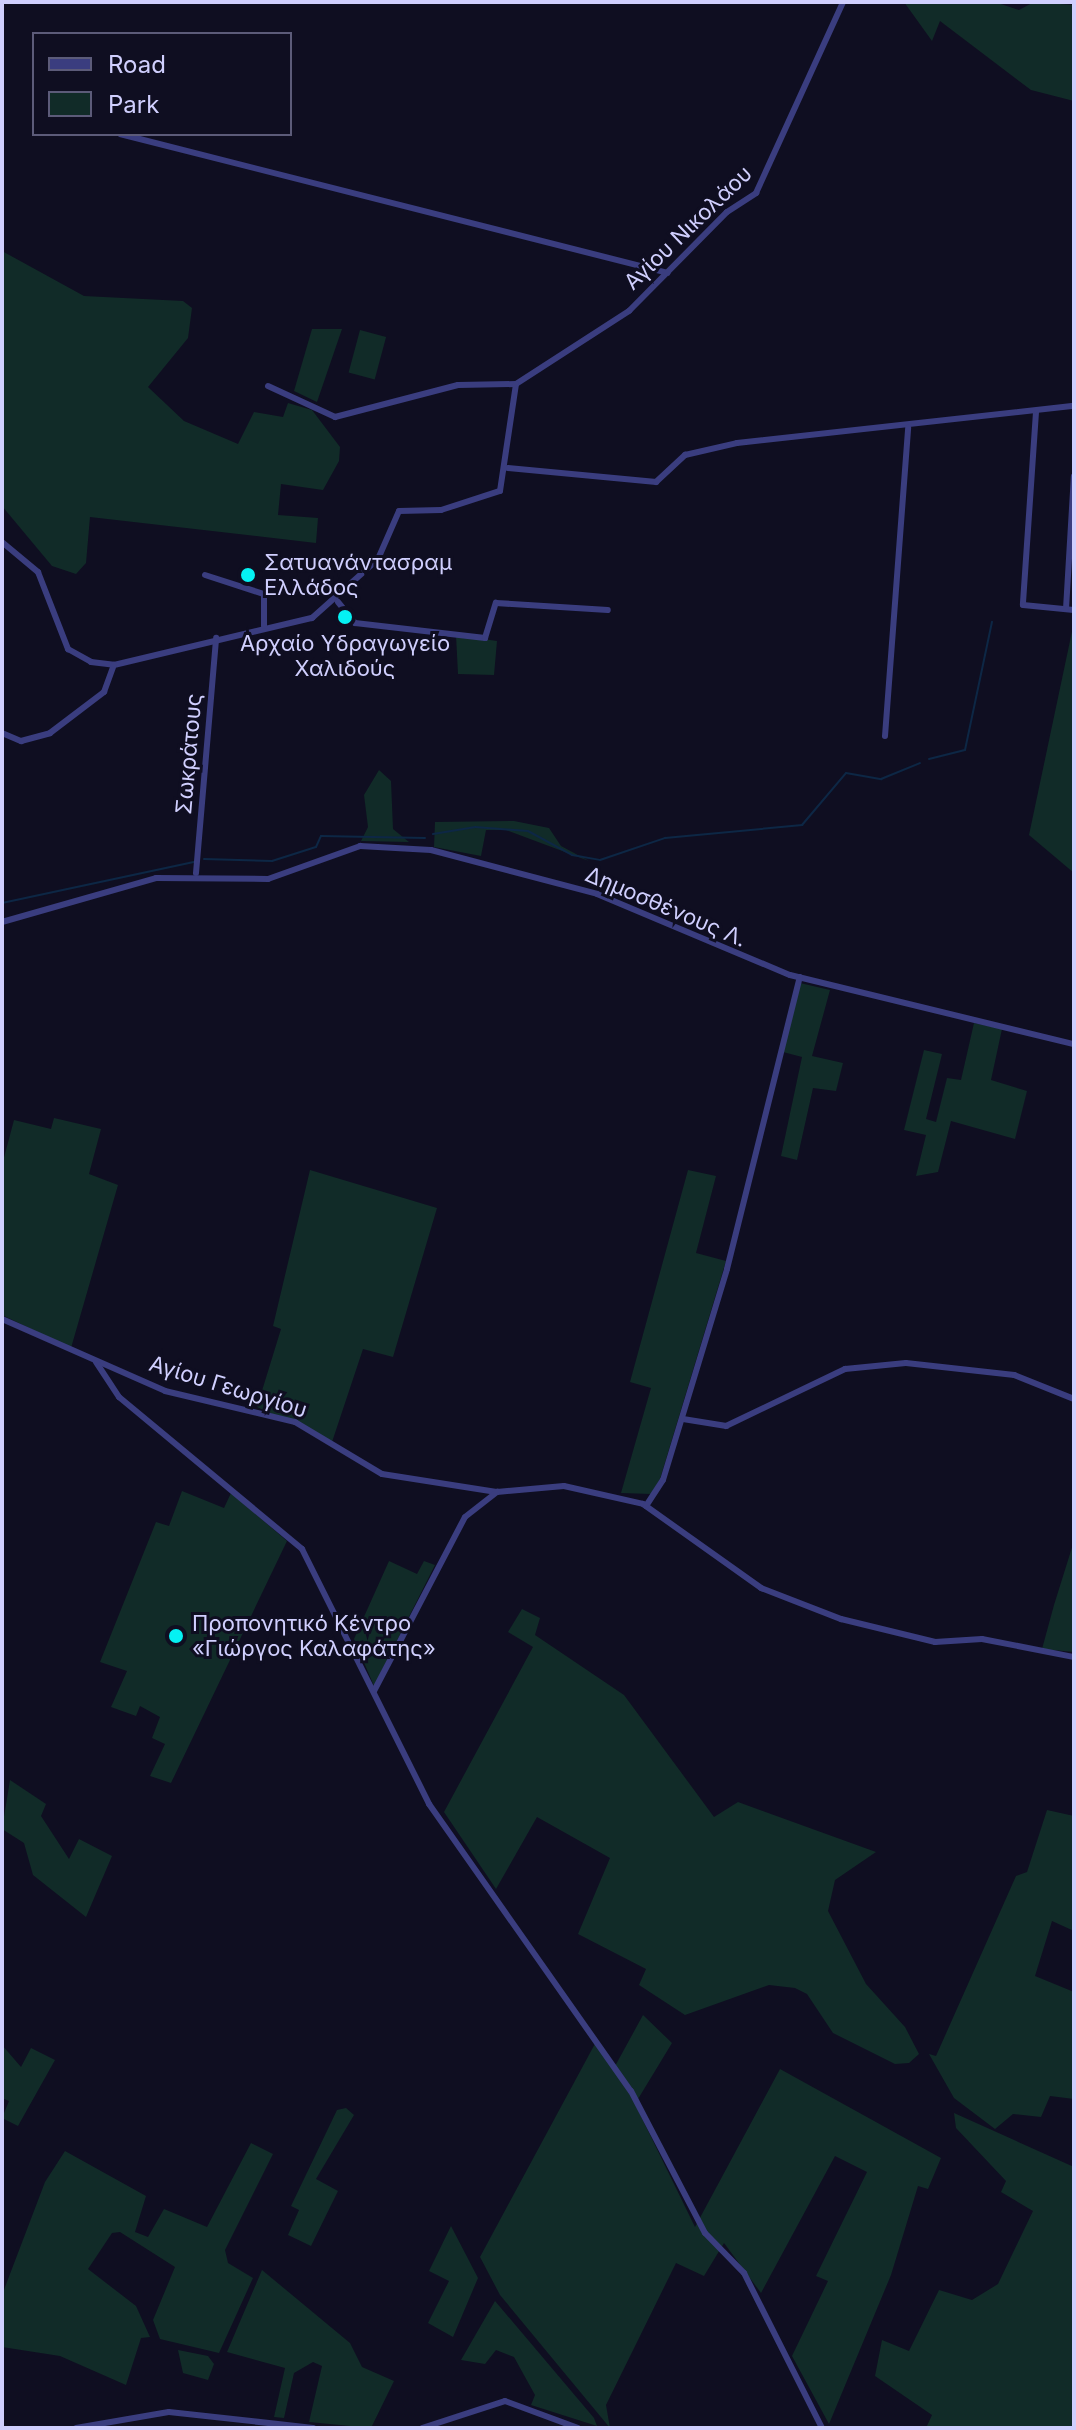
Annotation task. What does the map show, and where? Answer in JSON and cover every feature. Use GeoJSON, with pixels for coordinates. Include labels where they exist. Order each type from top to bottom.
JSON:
{"type":"FeatureCollection","features":[{"type":"Feature","properties":{"kind":"street","name":"Αγίου Νικολάου"},"geometry":{"type":"LineString","coordinates":[[516,384],[604,329],[668,273],[767,178],[843,2]]}},
{"type":"Feature","properties":{"kind":"street"},"geometry":{"type":"LineString","coordinates":[[128,136],[668,273]]}},
{"type":"Feature","properties":{"kind":"street"},"geometry":{"type":"LineString","coordinates":[[2,542],[43,581],[68,649],[114,665],[264,626],[312,618],[338,602],[378,559],[399,511],[441,510],[491,496],[508,468],[516,384],[458,385],[335,417],[268,386]]}},
{"type":"Feature","properties":{"kind":"street"},"geometry":{"type":"LineString","coordinates":[[508,468],[656,482],[677,460],[706,449],[908,428],[1074,406]]}},
{"type":"Feature","properties":{"kind":"street"},"geometry":{"type":"LineString","coordinates":[[1036,412],[1023,605],[1074,610]]}},
{"type":"Feature","properties":{"kind":"street"},"geometry":{"type":"LineString","coordinates":[[885,736],[908,428]]}},
{"type":"Feature","properties":{"kind":"street"},"geometry":{"type":"LineString","coordinates":[[1066,609],[1074,476]]}},
{"type":"Feature","properties":{"kind":"street"},"geometry":{"type":"LineString","coordinates":[[205,575],[264,594],[264,626]]}},
{"type":"Feature","properties":{"kind":"street"},"geometry":{"type":"LineString","coordinates":[[338,602],[355,623],[485,638],[496,603],[608,610]]}},
{"type":"Feature","properties":{"kind":"street","name":"Σωκράτους"},"geometry":{"type":"LineString","coordinates":[[196,873],[216,638]]}},
{"type":"Feature","properties":{"kind":"street"},"geometry":{"type":"LineString","coordinates":[[2,733],[21,741],[50,733],[104,692],[114,665]]}},
{"type":"Feature","properties":{"kind":"street","name":"Δημοσθένους Λ."},"geometry":{"type":"LineString","coordinates":[[2,922],[119,886],[196,873],[268,879],[360,846],[431,850],[597,894],[800,977],[1074,1044]]}},
{"type":"Feature","properties":{"kind":"street"},"geometry":{"type":"LineString","coordinates":[[646,1506],[663,1480],[683,1419],[800,977]]}},
{"type":"Feature","properties":{"kind":"street","name":"Αγίου Γεωργίου"},"geometry":{"type":"LineString","coordinates":[[2,1319],[168,1392],[295,1422],[382,1474],[497,1492],[564,1486],[646,1506],[761,1588],[816,1610],[919,1640],[982,1639],[1074,1657]]}},
{"type":"Feature","properties":{"kind":"street"},"geometry":{"type":"LineString","coordinates":[[96,1362],[119,1397],[302,1549],[429,1804],[631,2091],[705,2233],[744,2273],[822,2428]]}},
{"type":"Feature","properties":{"kind":"street"},"geometry":{"type":"LineString","coordinates":[[683,1419],[726,1426],[845,1369],[906,1363],[1014,1375],[1074,1399]]}},
{"type":"Feature","properties":{"kind":"street"},"geometry":{"type":"LineString","coordinates":[[374,1691],[461,1525],[479,1500],[497,1492]]}},
{"type":"Feature","properties":{"kind":"street"},"geometry":{"type":"LineString","coordinates":[[422,2428],[505,2401],[578,2428]]}},
{"type":"Feature","properties":{"kind":"street"},"geometry":{"type":"LineString","coordinates":[[76,2428],[169,2412],[313,2428]]}},
{"type":"Feature","properties":{"kind":"green space"},"geometry":{"type":"Polygon","coordinates":[[[904,2],[995,2],[1019,10],[1034,2],[1074,5],[1074,101],[1031,90],[940,21],[932,41],[904,2]]]}},
{"type":"Feature","properties":{"kind":"green space"},"geometry":{"type":"Polygon","coordinates":[[[2,251],[84,296],[183,301],[192,308],[188,338],[148,387],[184,421],[238,444],[254,412],[283,417],[288,403],[312,410],[340,447],[339,461],[323,490],[281,484],[278,515],[318,518],[316,543],[90,517],[86,563],[76,574],[52,566],[2,506],[2,251]]]}},
{"type":"Feature","properties":{"kind":"green space"},"geometry":{"type":"Polygon","coordinates":[[[312,329],[342,329],[317,402],[294,391],[312,329]]]}},
{"type":"Feature","properties":{"kind":"green space"},"geometry":{"type":"Polygon","coordinates":[[[360,330],[386,337],[375,379],[349,373],[360,330]]]}},
{"type":"Feature","properties":{"kind":"green space"},"geometry":{"type":"Polygon","coordinates":[[[1074,622],[1074,873],[1029,835],[1074,622]]]}},
{"type":"Feature","properties":{"kind":"green space"},"geometry":{"type":"Polygon","coordinates":[[[456,635],[497,641],[494,675],[458,674],[456,635]]]}},
{"type":"Feature","properties":{"kind":"green space"},"geometry":{"type":"Polygon","coordinates":[[[379,770],[391,781],[393,829],[409,842],[361,841],[368,827],[364,795],[379,770]]]}},
{"type":"Feature","properties":{"kind":"green space"},"geometry":{"type":"Polygon","coordinates":[[[514,821],[549,828],[561,846],[589,861],[506,830],[486,830],[481,856],[434,847],[435,822],[514,821]]]}},
{"type":"Feature","properties":{"kind":"green space"},"geometry":{"type":"Polygon","coordinates":[[[800,983],[830,990],[812,1056],[843,1063],[836,1091],[813,1088],[797,1160],[781,1156],[802,1057],[783,1052],[800,983]]]}},
{"type":"Feature","properties":{"kind":"green space"},"geometry":{"type":"Polygon","coordinates":[[[974,1023],[1002,1029],[991,1080],[1027,1091],[1015,1139],[951,1121],[938,1172],[916,1176],[926,1135],[904,1130],[924,1050],[942,1054],[926,1119],[936,1122],[947,1078],[961,1080],[974,1023]]]}},
{"type":"Feature","properties":{"kind":"green space"},"geometry":{"type":"Polygon","coordinates":[[[54,1118],[101,1129],[89,1174],[118,1185],[71,1348],[2,1315],[2,1165],[14,1120],[51,1129],[54,1118]]]}},
{"type":"Feature","properties":{"kind":"green space"},"geometry":{"type":"Polygon","coordinates":[[[310,1170],[437,1208],[393,1357],[363,1349],[332,1442],[257,1407],[281,1329],[273,1326],[310,1170]]]}},
{"type":"Feature","properties":{"kind":"green space"},"geometry":{"type":"Polygon","coordinates":[[[688,1170],[716,1176],[696,1253],[726,1261],[660,1479],[651,1494],[621,1493],[651,1388],[630,1382],[688,1170]]]}},
{"type":"Feature","properties":{"kind":"green space","name":"Προπονητικό Κέντρο «Γιώργος Καλαφάτης»"},"geometry":{"type":"Polygon","coordinates":[[[182,1491],[224,1508],[231,1493],[287,1541],[171,1783],[150,1776],[165,1744],[152,1738],[160,1717],[140,1706],[136,1716],[111,1707],[127,1671],[100,1662],[156,1522],[169,1526],[182,1491]]]}},
{"type":"Feature","properties":{"kind":"green space"},"geometry":{"type":"Polygon","coordinates":[[[1074,1541],[1074,1652],[1042,1649],[1054,1605],[1074,1541]]]}},
{"type":"Feature","properties":{"kind":"green space"},"geometry":{"type":"Polygon","coordinates":[[[389,1561],[417,1574],[424,1561],[435,1565],[374,1686],[354,1639],[389,1561]]]}},
{"type":"Feature","properties":{"kind":"green space"},"geometry":{"type":"Polygon","coordinates":[[[522,1609],[540,1618],[535,1635],[624,1695],[714,1817],[738,1802],[876,1852],[835,1880],[828,1911],[866,1984],[905,2027],[919,2054],[909,2063],[895,2064],[833,2033],[807,1994],[795,1988],[769,1985],[685,2015],[639,1985],[646,1969],[578,1934],[610,1858],[537,1817],[496,1889],[444,1812],[533,1647],[508,1632],[522,1609]]]}},
{"type":"Feature","properties":{"kind":"green space"},"geometry":{"type":"Polygon","coordinates":[[[10,1780],[46,1804],[41,1816],[69,1859],[79,1839],[112,1856],[86,1917],[33,1875],[24,1843],[2,1829],[10,1780]]]}},
{"type":"Feature","properties":{"kind":"green space"},"geometry":{"type":"Polygon","coordinates":[[[1047,1810],[1074,1816],[1074,1931],[1052,1921],[1035,1976],[1074,1992],[1074,2099],[1050,2096],[1041,2117],[1013,2114],[995,2129],[954,2098],[929,2054],[936,2056],[1016,1876],[1027,1872],[1047,1810]]]}},
{"type":"Feature","properties":{"kind":"green space"},"geometry":{"type":"Polygon","coordinates":[[[643,2015],[672,2043],[635,2104],[695,2227],[780,2069],[941,2158],[928,2189],[918,2186],[891,2275],[829,2424],[792,2356],[828,2281],[816,2276],[867,2172],[835,2156],[761,2293],[724,2243],[704,2276],[676,2263],[606,2405],[610,2428],[500,2295],[480,2257],[597,2040],[614,2068],[643,2015]]]}},
{"type":"Feature","properties":{"kind":"green space"},"geometry":{"type":"Polygon","coordinates":[[[2,2045],[21,2067],[31,2048],[55,2060],[18,2126],[2,2118],[9,2101],[2,2098],[2,2045]]]}},
{"type":"Feature","properties":{"kind":"green space"},"geometry":{"type":"Polygon","coordinates":[[[346,2108],[354,2115],[316,2179],[338,2191],[311,2246],[288,2235],[299,2210],[291,2206],[337,2110],[346,2108]]]}},
{"type":"Feature","properties":{"kind":"green space"},"geometry":{"type":"Polygon","coordinates":[[[954,2113],[1074,2167],[1074,2428],[926,2428],[932,2415],[875,2376],[882,2340],[909,2351],[939,2290],[972,2300],[998,2284],[1033,2211],[1001,2192],[1006,2181],[956,2128],[954,2113]]]}},
{"type":"Feature","properties":{"kind":"green space"},"geometry":{"type":"Polygon","coordinates":[[[251,2143],[273,2154],[225,2250],[228,2263],[253,2278],[219,2353],[160,2339],[153,2320],[175,2267],[120,2232],[112,2233],[88,2269],[136,2306],[150,2337],[141,2338],[126,2385],[60,2356],[2,2347],[2,2295],[45,2182],[65,2151],[146,2196],[135,2232],[148,2237],[164,2209],[207,2227],[251,2143]]]}},
{"type":"Feature","properties":{"kind":"green space"},"geometry":{"type":"Polygon","coordinates":[[[451,2226],[478,2278],[453,2337],[428,2323],[449,2281],[429,2271],[451,2226]]]}},
{"type":"Feature","properties":{"kind":"green space"},"geometry":{"type":"Polygon","coordinates":[[[262,2270],[350,2343],[362,2367],[394,2381],[371,2428],[309,2422],[322,2366],[313,2362],[294,2373],[284,2418],[274,2417],[285,2368],[227,2352],[262,2270]]]}},
{"type":"Feature","properties":{"kind":"green space"},"geometry":{"type":"Polygon","coordinates":[[[495,2301],[594,2418],[597,2426],[531,2405],[535,2395],[514,2357],[496,2350],[485,2364],[461,2360],[495,2301]]]}},
{"type":"Feature","properties":{"kind":"green space"},"geometry":{"type":"Polygon","coordinates":[[[178,2350],[208,2356],[214,2364],[208,2380],[183,2373],[178,2350]]]}},
{"type":"Feature","properties":{"kind":"waterway"},"geometry":{"type":"LineString","coordinates":[[929,759],[965,750],[992,622]]}},
{"type":"Feature","properties":{"kind":"waterway"},"geometry":{"type":"LineString","coordinates":[[433,834],[475,827],[528,831],[572,855],[600,860],[665,838],[802,825],[846,773],[881,779],[920,763]]}},
{"type":"Feature","properties":{"kind":"waterway"},"geometry":{"type":"LineString","coordinates":[[204,859],[272,861],[316,847],[321,836],[425,838]]}},
{"type":"Feature","properties":{"kind":"waterway"},"geometry":{"type":"LineString","coordinates":[[2,903],[194,862]]}},
{"type":"Feature","properties":{"kind":"place","name":"Σατυανάντασραμ Ελλάδος"},"geometry":{"type":"Point","coordinates":[248,575]}},
{"type":"Feature","properties":{"kind":"place","name":"Αρχαίο Υδραγωγείο Χαλιδούς"},"geometry":{"type":"Point","coordinates":[345,617]}},
{"type":"Feature","properties":{"kind":"place","name":"Προπονητικό Κέντρο «Γιώργος Καλαφάτης»"},"geometry":{"type":"Point","coordinates":[176,1636]}}]}
